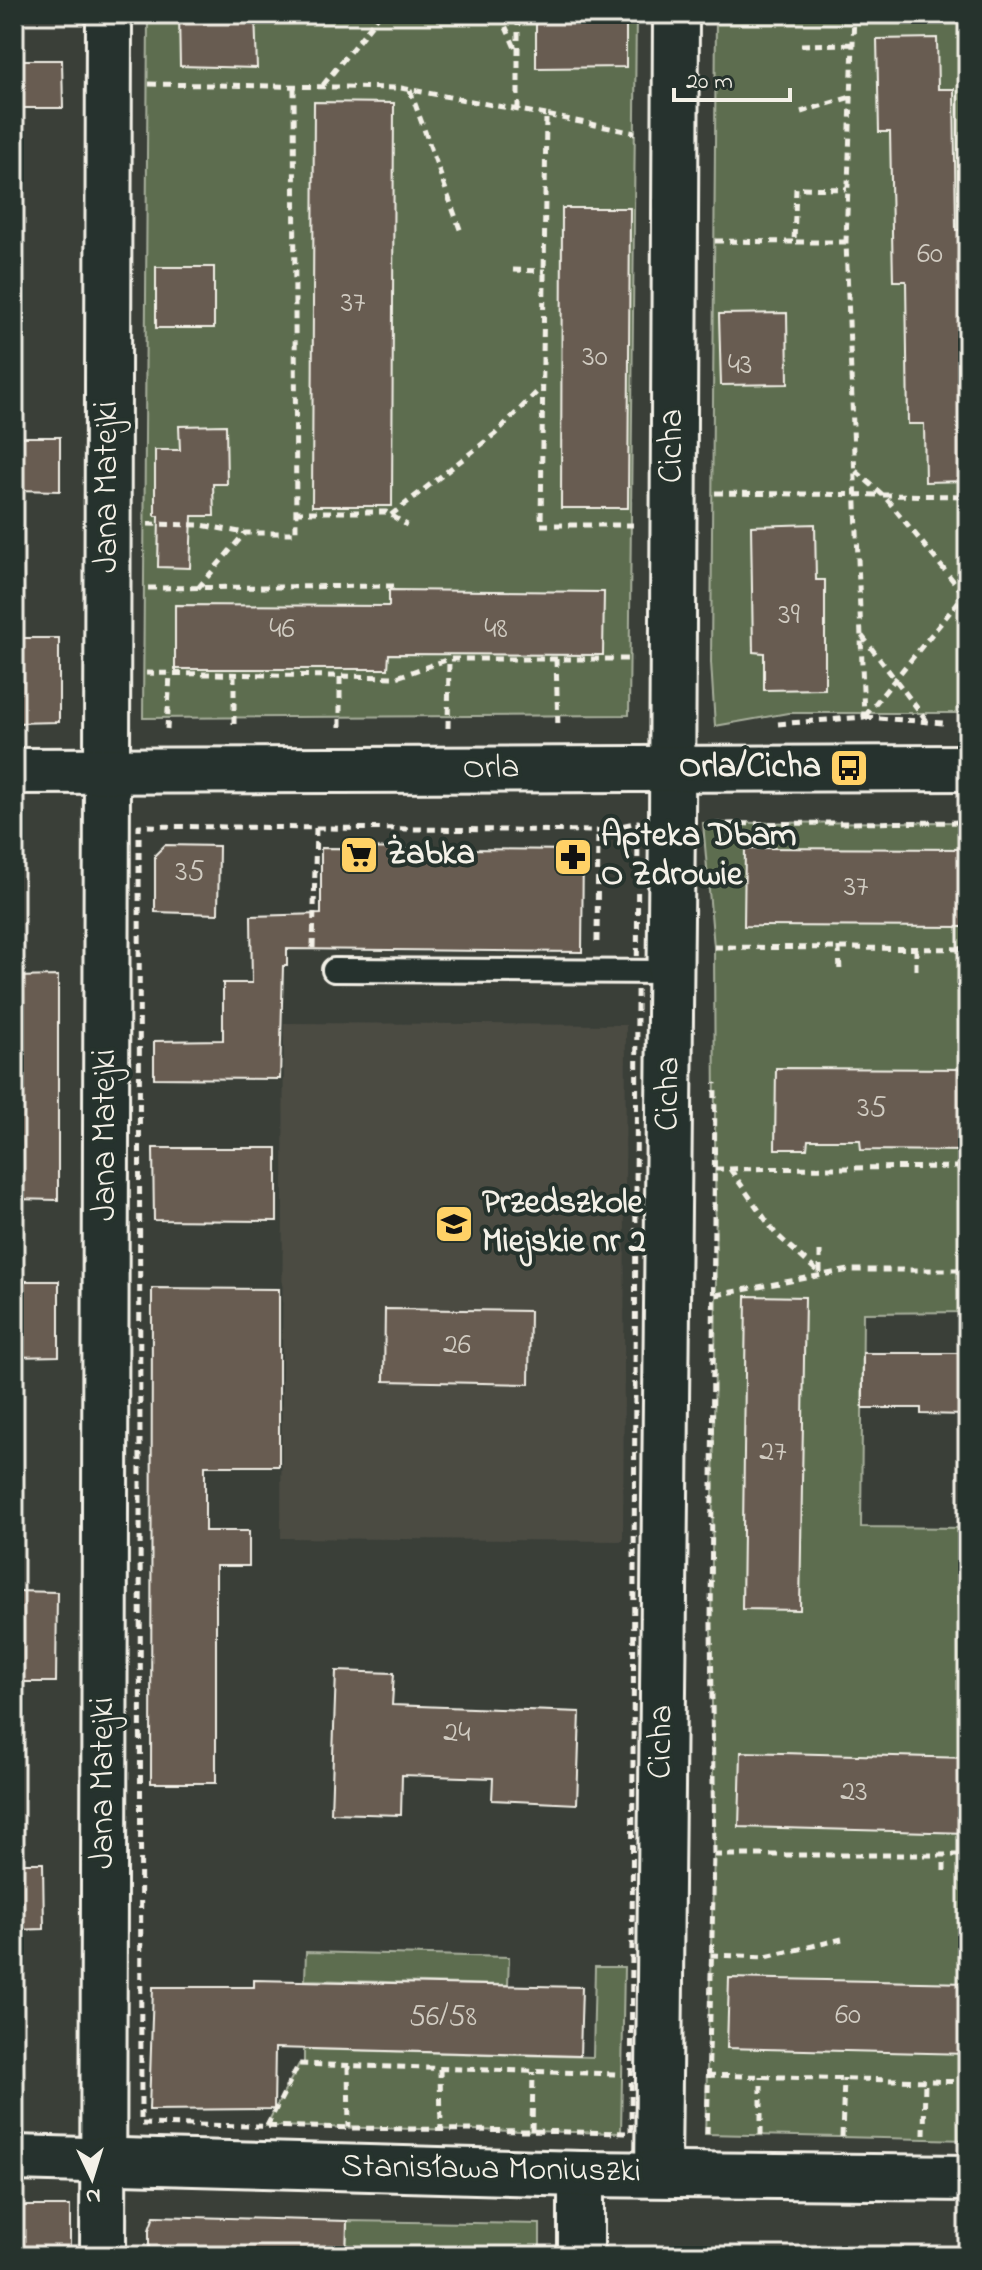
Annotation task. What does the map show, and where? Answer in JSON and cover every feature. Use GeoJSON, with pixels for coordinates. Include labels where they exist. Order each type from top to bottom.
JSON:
{"type":"FeatureCollection","features":[{"type":"Feature","properties":{"kind":"street","name":"Jana Matejki"},"geometry":{"type":"LineString","coordinates":[[103,2256],[109,14]]}},
{"type":"Feature","properties":{"kind":"street","name":"Cicha"},"geometry":{"type":"LineString","coordinates":[[658,2174],[676,14]]}},
{"type":"Feature","properties":{"kind":"street","name":"Orla"},"geometry":{"type":"LineString","coordinates":[[14,771],[968,768]]}},
{"type":"Feature","properties":{"kind":"street","name":"Stanisława Moniuszki"},"geometry":{"type":"LineString","coordinates":[[14,2158],[581,2174],[968,2178]]}},
{"type":"Feature","properties":{"kind":"street"},"geometry":{"type":"LineString","coordinates":[[581,2174],[581,2256]]}},
{"type":"Feature","properties":{"kind":"lane"},"geometry":{"type":"LineString","coordinates":[[334,970],[670,972]]}},
{"type":"Feature","properties":{"kind":"path"},"geometry":{"type":"LineString","coordinates":[[323,85],[380,14]]}},
{"type":"Feature","properties":{"kind":"path"},"geometry":{"type":"LineString","coordinates":[[500,14],[518,54]]}},
{"type":"Feature","properties":{"kind":"path"},"geometry":{"type":"LineString","coordinates":[[518,14],[518,110]]}},
{"type":"Feature","properties":{"kind":"path"},"geometry":{"type":"LineString","coordinates":[[854,14],[846,242],[864,717]]}},
{"type":"Feature","properties":{"kind":"path"},"geometry":{"type":"LineString","coordinates":[[801,45],[853,44]]}},
{"type":"Feature","properties":{"kind":"path"},"geometry":{"type":"LineString","coordinates":[[143,84],[409,89],[638,134]]}},
{"type":"Feature","properties":{"kind":"path"},"geometry":{"type":"LineString","coordinates":[[139,524],[201,525],[245,533],[296,533],[294,85]]}},
{"type":"Feature","properties":{"kind":"path"},"geometry":{"type":"LineString","coordinates":[[409,89],[461,232]]}},
{"type":"Feature","properties":{"kind":"path"},"geometry":{"type":"LineString","coordinates":[[801,112],[851,97]]}},
{"type":"Feature","properties":{"kind":"path"},"geometry":{"type":"LineString","coordinates":[[546,115],[541,525],[634,525]]}},
{"type":"Feature","properties":{"kind":"path"},"geometry":{"type":"LineString","coordinates":[[794,242],[796,188],[847,189]]}},
{"type":"Feature","properties":{"kind":"path"},"geometry":{"type":"LineString","coordinates":[[708,240],[846,242]]}},
{"type":"Feature","properties":{"kind":"path"},"geometry":{"type":"LineString","coordinates":[[513,270],[545,271]]}},
{"type":"Feature","properties":{"kind":"path"},"geometry":{"type":"LineString","coordinates":[[391,515],[495,434],[543,387]]}},
{"type":"Feature","properties":{"kind":"path"},"geometry":{"type":"LineString","coordinates":[[855,470],[885,497],[967,595],[864,717]]}},
{"type":"Feature","properties":{"kind":"path"},"geometry":{"type":"LineString","coordinates":[[706,493],[968,496]]}},
{"type":"Feature","properties":{"kind":"path"},"geometry":{"type":"LineString","coordinates":[[295,512],[386,512],[407,525]]}},
{"type":"Feature","properties":{"kind":"path"},"geometry":{"type":"LineString","coordinates":[[198,588],[245,533]]}},
{"type":"Feature","properties":{"kind":"path"},"geometry":{"type":"LineString","coordinates":[[139,588],[395,586]]}},
{"type":"Feature","properties":{"kind":"path"},"geometry":{"type":"LineString","coordinates":[[862,635],[927,721]]}},
{"type":"Feature","properties":{"kind":"path"},"geometry":{"type":"LineString","coordinates":[[448,729],[449,659]]}},
{"type":"Feature","properties":{"kind":"path"},"geometry":{"type":"LineString","coordinates":[[139,673],[397,677],[449,659],[634,659]]}},
{"type":"Feature","properties":{"kind":"path"},"geometry":{"type":"LineString","coordinates":[[556,659],[558,730]]}},
{"type":"Feature","properties":{"kind":"path"},"geometry":{"type":"LineString","coordinates":[[167,729],[170,673]]}},
{"type":"Feature","properties":{"kind":"path"},"geometry":{"type":"LineString","coordinates":[[234,674],[234,729]]}},
{"type":"Feature","properties":{"kind":"path"},"geometry":{"type":"LineString","coordinates":[[340,677],[340,729]]}},
{"type":"Feature","properties":{"kind":"path"},"geometry":{"type":"LineString","coordinates":[[766,726],[864,717],[954,725]]}},
{"type":"Feature","properties":{"kind":"path"},"geometry":{"type":"LineString","coordinates":[[153,729],[181,729]]}},
{"type":"Feature","properties":{"kind":"path"},"geometry":{"type":"LineString","coordinates":[[221,729],[249,729]]}},
{"type":"Feature","properties":{"kind":"path"},"geometry":{"type":"LineString","coordinates":[[325,729],[356,729]]}},
{"type":"Feature","properties":{"kind":"path"},"geometry":{"type":"LineString","coordinates":[[433,729],[464,729]]}},
{"type":"Feature","properties":{"kind":"path"},"geometry":{"type":"LineString","coordinates":[[542,730],[573,730]]}},
{"type":"Feature","properties":{"kind":"path"},"geometry":{"type":"LineString","coordinates":[[139,826],[598,831],[638,822]]}},
{"type":"Feature","properties":{"kind":"path"},"geometry":{"type":"LineString","coordinates":[[702,823],[968,822]]}},
{"type":"Feature","properties":{"kind":"path"},"geometry":{"type":"LineString","coordinates":[[597,955],[598,831]]}},
{"type":"Feature","properties":{"kind":"path"},"geometry":{"type":"LineString","coordinates":[[713,931],[714,963]]}},
{"type":"Feature","properties":{"kind":"path"},"geometry":{"type":"LineString","coordinates":[[714,947],[968,949]]}},
{"type":"Feature","properties":{"kind":"path"},"geometry":{"type":"LineString","coordinates":[[839,947],[840,973]]}},
{"type":"Feature","properties":{"kind":"path"},"geometry":{"type":"LineString","coordinates":[[916,948],[916,974]]}},
{"type":"Feature","properties":{"kind":"path"},"geometry":{"type":"LineString","coordinates":[[705,2134],[714,1855],[711,1625],[716,1295],[714,1074]]}},
{"type":"Feature","properties":{"kind":"path"},"geometry":{"type":"LineString","coordinates":[[715,1169],[968,1167]]}},
{"type":"Feature","properties":{"kind":"path"},"geometry":{"type":"LineString","coordinates":[[729,1169],[775,1233],[820,1274]]}},
{"type":"Feature","properties":{"kind":"path"},"geometry":{"type":"LineString","coordinates":[[820,1251],[820,1274]]}},
{"type":"Feature","properties":{"kind":"path"},"geometry":{"type":"LineString","coordinates":[[716,1295],[849,1270],[968,1270]]}},
{"type":"Feature","properties":{"kind":"path"},"geometry":{"type":"LineString","coordinates":[[714,1855],[968,1855]]}},
{"type":"Feature","properties":{"kind":"path"},"geometry":{"type":"LineString","coordinates":[[944,1855],[944,1871]]}},
{"type":"Feature","properties":{"kind":"path"},"geometry":{"type":"LineString","coordinates":[[711,1955],[766,1957],[842,1939]]}},
{"type":"Feature","properties":{"kind":"path"},"geometry":{"type":"LineString","coordinates":[[266,2126],[299,2064],[632,2074]]}},
{"type":"Feature","properties":{"kind":"path"},"geometry":{"type":"LineString","coordinates":[[348,2066],[349,2128]]}},
{"type":"Feature","properties":{"kind":"path"},"geometry":{"type":"LineString","coordinates":[[440,2069],[441,2130]]}},
{"type":"Feature","properties":{"kind":"path"},"geometry":{"type":"LineString","coordinates":[[532,2131],[533,2072]]}},
{"type":"Feature","properties":{"kind":"path"},"geometry":{"type":"LineString","coordinates":[[707,2075],[968,2082]]}},
{"type":"Feature","properties":{"kind":"path"},"geometry":{"type":"LineString","coordinates":[[761,2076],[761,2135]]}},
{"type":"Feature","properties":{"kind":"path"},"geometry":{"type":"LineString","coordinates":[[842,2137],[844,2078]]}},
{"type":"Feature","properties":{"kind":"path"},"geometry":{"type":"LineString","coordinates":[[924,2139],[925,2080]]}},
{"type":"Feature","properties":{"kind":"shaded area","name":"Przedszkole Miejskie nr 2"},"geometry":{"type":"Polygon","coordinates":[[[284,1023],[626,1025],[623,1541],[281,1538],[284,1023]]]}},
{"type":"Feature","properties":{"kind":"green space"},"geometry":{"type":"Polygon","coordinates":[[[148,14],[636,14],[629,715],[143,718],[148,14]]]}},
{"type":"Feature","properties":{"kind":"green space"},"geometry":{"type":"Polygon","coordinates":[[[716,14],[968,14],[968,713],[788,713],[715,726],[711,662],[716,14]]]}},
{"type":"Feature","properties":{"kind":"green space"},"geometry":{"type":"Polygon","coordinates":[[[968,822],[968,1312],[863,1313],[861,1527],[968,1528],[968,2140],[705,2134],[714,1855],[711,1625],[716,1295],[714,947],[703,823],[968,822]]]}},
{"type":"Feature","properties":{"kind":"green space"},"geometry":{"type":"Polygon","coordinates":[[[306,1952],[509,1957],[508,1985],[305,1980],[306,1952]]]}},
{"type":"Feature","properties":{"kind":"green space"},"geometry":{"type":"Polygon","coordinates":[[[595,1967],[624,1967],[621,2133],[266,2126],[299,2064],[304,2064],[304,2049],[593,2057],[595,1967]]]}},
{"type":"Feature","properties":{"kind":"green space"},"geometry":{"type":"Polygon","coordinates":[[[347,2221],[540,2224],[540,2256],[346,2256],[347,2221]]]}},
{"type":"Feature","properties":{"kind":"building"},"geometry":{"type":"Polygon","coordinates":[[[179,14],[255,14],[257,68],[180,66],[179,14]]]}},
{"type":"Feature","properties":{"kind":"building"},"geometry":{"type":"Polygon","coordinates":[[[536,14],[626,14],[626,67],[536,68],[536,14]]]}},
{"type":"Feature","properties":{"kind":"building"},"geometry":{"type":"Polygon","coordinates":[[[937,38],[938,89],[954,89],[956,230],[968,230],[968,481],[925,482],[924,424],[908,424],[906,281],[893,281],[890,132],[879,132],[877,39],[937,38]]]}},
{"type":"Feature","properties":{"kind":"building"},"geometry":{"type":"Polygon","coordinates":[[[15,60],[62,60],[63,108],[16,108],[15,60]]]}},
{"type":"Feature","properties":{"kind":"building"},"geometry":{"type":"Polygon","coordinates":[[[314,102],[394,103],[392,506],[312,506],[314,102]]]}},
{"type":"Feature","properties":{"kind":"building"},"geometry":{"type":"Polygon","coordinates":[[[562,208],[630,208],[628,508],[561,508],[562,208]]]}},
{"type":"Feature","properties":{"kind":"building"},"geometry":{"type":"Polygon","coordinates":[[[156,267],[214,267],[214,328],[156,328],[156,267]]]}},
{"type":"Feature","properties":{"kind":"building"},"geometry":{"type":"Polygon","coordinates":[[[787,313],[788,384],[721,385],[719,314],[787,313]]]}},
{"type":"Feature","properties":{"kind":"building"},"geometry":{"type":"Polygon","coordinates":[[[226,425],[227,484],[213,484],[214,516],[192,516],[190,568],[158,567],[155,450],[180,450],[179,426],[226,425]]]}},
{"type":"Feature","properties":{"kind":"building"},"geometry":{"type":"Polygon","coordinates":[[[14,437],[60,437],[60,491],[14,490],[14,437]]]}},
{"type":"Feature","properties":{"kind":"building"},"geometry":{"type":"Polygon","coordinates":[[[815,524],[816,580],[825,580],[825,689],[764,690],[764,653],[753,652],[751,526],[815,524]]]}},
{"type":"Feature","properties":{"kind":"building"},"geometry":{"type":"Polygon","coordinates":[[[389,590],[604,592],[603,655],[389,654],[388,669],[175,669],[175,605],[389,606],[389,590]]]}},
{"type":"Feature","properties":{"kind":"building"},"geometry":{"type":"Polygon","coordinates":[[[14,638],[59,638],[59,722],[14,723],[14,638]]]}},
{"type":"Feature","properties":{"kind":"building"},"geometry":{"type":"Polygon","coordinates":[[[165,845],[219,846],[218,914],[155,912],[155,855],[165,845]]]}},
{"type":"Feature","properties":{"kind":"building"},"geometry":{"type":"Polygon","coordinates":[[[321,848],[583,850],[582,952],[287,949],[287,966],[283,966],[280,1079],[154,1078],[154,1041],[223,1040],[223,983],[252,983],[251,916],[321,914],[321,848]]]}},
{"type":"Feature","properties":{"kind":"building"},"geometry":{"type":"Polygon","coordinates":[[[745,848],[967,849],[967,927],[744,926],[745,848]]]}},
{"type":"Feature","properties":{"kind":"building"},"geometry":{"type":"Polygon","coordinates":[[[58,976],[58,1200],[14,1199],[14,977],[58,976]]]}},
{"type":"Feature","properties":{"kind":"building"},"geometry":{"type":"Polygon","coordinates":[[[776,1068],[968,1069],[968,1151],[861,1150],[860,1140],[808,1140],[807,1149],[775,1149],[776,1068]]]}},
{"type":"Feature","properties":{"kind":"building"},"geometry":{"type":"Polygon","coordinates":[[[153,1148],[277,1148],[277,1221],[154,1220],[153,1148]]]}},
{"type":"Feature","properties":{"kind":"building"},"geometry":{"type":"Polygon","coordinates":[[[14,1281],[59,1281],[59,1356],[14,1357],[14,1281]]]}},
{"type":"Feature","properties":{"kind":"building"},"geometry":{"type":"Polygon","coordinates":[[[152,1288],[279,1289],[279,1466],[205,1466],[205,1531],[249,1531],[249,1566],[216,1566],[216,1783],[151,1783],[152,1288]]]}},
{"type":"Feature","properties":{"kind":"building"},"geometry":{"type":"Polygon","coordinates":[[[746,1296],[805,1297],[800,1610],[742,1609],[746,1296]]]}},
{"type":"Feature","properties":{"kind":"building"},"geometry":{"type":"Polygon","coordinates":[[[385,1309],[530,1311],[529,1384],[384,1381],[385,1309]]]}},
{"type":"Feature","properties":{"kind":"building"},"geometry":{"type":"Polygon","coordinates":[[[863,1353],[968,1353],[968,1415],[921,1414],[921,1408],[863,1408],[863,1353]]]}},
{"type":"Feature","properties":{"kind":"building"},"geometry":{"type":"Polygon","coordinates":[[[14,1591],[57,1592],[56,1682],[14,1682],[14,1591]]]}},
{"type":"Feature","properties":{"kind":"building"},"geometry":{"type":"Polygon","coordinates":[[[336,1671],[394,1673],[392,1705],[580,1712],[577,1804],[492,1800],[493,1778],[402,1775],[401,1815],[331,1813],[336,1671]]]}},
{"type":"Feature","properties":{"kind":"building"},"geometry":{"type":"Polygon","coordinates":[[[741,1752],[968,1758],[968,1833],[739,1827],[741,1752]]]}},
{"type":"Feature","properties":{"kind":"building"},"geometry":{"type":"Polygon","coordinates":[[[14,1863],[43,1863],[44,1929],[14,1930],[14,1863]]]}},
{"type":"Feature","properties":{"kind":"building"},"geometry":{"type":"Polygon","coordinates":[[[729,1978],[968,1983],[968,2054],[727,2048],[729,1978]]]}},
{"type":"Feature","properties":{"kind":"building"},"geometry":{"type":"Polygon","coordinates":[[[254,1980],[582,1987],[580,2056],[275,2048],[274,2109],[149,2110],[153,1987],[254,1987],[254,1980]]]}},
{"type":"Feature","properties":{"kind":"building"},"geometry":{"type":"Polygon","coordinates":[[[14,2206],[70,2206],[70,2256],[14,2256],[14,2206]]]}},
{"type":"Feature","properties":{"kind":"building"},"geometry":{"type":"Polygon","coordinates":[[[154,2216],[347,2221],[346,2256],[149,2256],[149,2230],[154,2216]]]}},
{"type":"Feature","properties":{"kind":"place","name":"Orla/Cicha"},"geometry":{"type":"Point","coordinates":[849,768]}},
{"type":"Feature","properties":{"kind":"place","name":"Żabka"},"geometry":{"type":"Point","coordinates":[359,855]}},
{"type":"Feature","properties":{"kind":"place","name":"Apteka Dbam O Zdrowie"},"geometry":{"type":"Point","coordinates":[573,857]}},
{"type":"Feature","properties":{"kind":"place","name":"Przedszkole Miejskie nr 2"},"geometry":{"type":"Point","coordinates":[454,1224]}}]}
